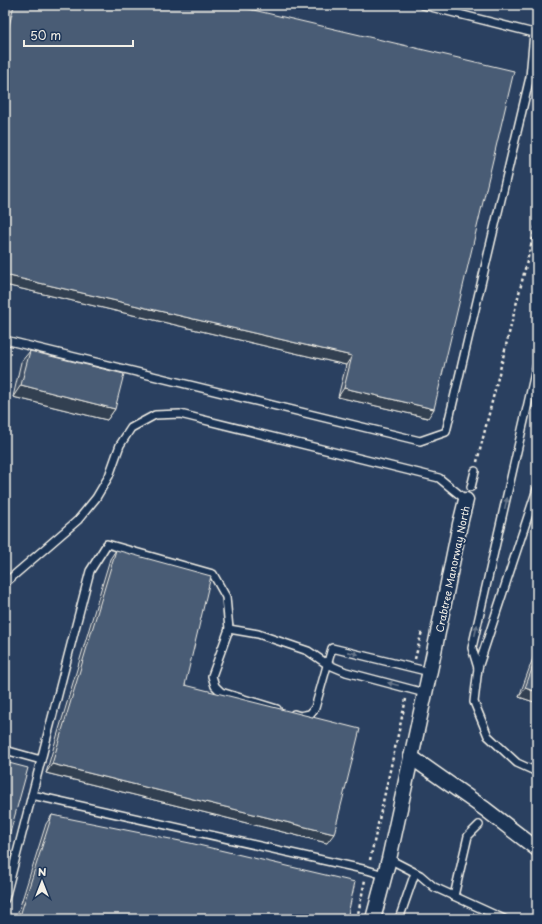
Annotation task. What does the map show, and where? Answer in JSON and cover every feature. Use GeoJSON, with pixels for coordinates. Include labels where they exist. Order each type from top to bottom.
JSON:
{"type":"FeatureCollection","features":[{"type":"Feature","properties":{"kind":"street","name":"Crabtree Manorway North"},"geometry":{"type":"LineString","coordinates":[[373,919],[389,859],[466,500]]}},
{"type":"Feature","properties":{"kind":"street"},"geometry":{"type":"LineString","coordinates":[[411,757],[485,809],[537,849]]}},
{"type":"Feature","properties":{"kind":"lane"},"geometry":{"type":"LineString","coordinates":[[5,340],[420,441],[446,432],[530,77],[534,33],[423,5]]}},
{"type":"Feature","properties":{"kind":"lane"},"geometry":{"type":"LineString","coordinates":[[478,668],[472,648],[537,364]]}},
{"type":"Feature","properties":{"kind":"lane"},"geometry":{"type":"LineString","coordinates":[[5,583],[78,520],[96,498],[109,476],[120,445],[132,428],[155,415],[180,414],[439,478],[466,500]]}},
{"type":"Feature","properties":{"kind":"lane"},"geometry":{"type":"LineString","coordinates":[[472,487],[475,471]]}},
{"type":"Feature","properties":{"kind":"lane"},"geometry":{"type":"LineString","coordinates":[[537,489],[478,668],[474,702],[488,736],[517,764],[537,772]]}},
{"type":"Feature","properties":{"kind":"lane"},"geometry":{"type":"LineString","coordinates":[[5,899],[90,571],[107,544],[213,574],[226,597],[229,629],[212,676],[215,686],[221,692],[300,716],[310,714],[315,708],[332,648],[430,672]]}},
{"type":"Feature","properties":{"kind":"lane"},"geometry":{"type":"LineString","coordinates":[[229,629],[258,634],[308,651],[327,664],[346,672],[425,693]]}},
{"type":"Feature","properties":{"kind":"lane"},"geometry":{"type":"LineString","coordinates":[[5,750],[41,760]]}},
{"type":"Feature","properties":{"kind":"lane"},"geometry":{"type":"LineString","coordinates":[[32,795],[384,875]]}},
{"type":"Feature","properties":{"kind":"lane"},"geometry":{"type":"LineString","coordinates":[[454,896],[468,836],[479,825]]}},
{"type":"Feature","properties":{"kind":"lane"},"geometry":{"type":"LineString","coordinates":[[389,859],[415,873],[434,887],[504,919]]}},
{"type":"Feature","properties":{"kind":"lane"},"geometry":{"type":"LineString","coordinates":[[399,919],[415,873]]}},
{"type":"Feature","properties":{"kind":"path"},"geometry":{"type":"LineString","coordinates":[[475,471],[537,222]]}},
{"type":"Feature","properties":{"kind":"path"},"geometry":{"type":"LineString","coordinates":[[370,860],[406,697]]}},
{"type":"Feature","properties":{"kind":"path"},"geometry":{"type":"LineString","coordinates":[[357,919],[366,877]]}},
{"type":"Feature","properties":{"kind":"shaded area"},"geometry":{"type":"Polygon","coordinates":[[[5,5],[537,5],[537,919],[5,919],[5,5]]]}},
{"type":"Feature","properties":{"kind":"building"},"geometry":{"type":"Polygon","coordinates":[[[14,5],[232,5],[514,71],[434,409],[344,388],[352,356],[5,275],[5,43],[14,5]]]}},
{"type":"Feature","properties":{"kind":"building"},"geometry":{"type":"Polygon","coordinates":[[[30,351],[124,374],[115,409],[21,385],[30,351]]]}},
{"type":"Feature","properties":{"kind":"building"},"geometry":{"type":"Polygon","coordinates":[[[116,550],[211,576],[185,685],[360,729],[334,834],[52,764],[116,550]]]}},
{"type":"Feature","properties":{"kind":"building"},"geometry":{"type":"Polygon","coordinates":[[[537,655],[537,692],[525,688],[537,655]]]}},
{"type":"Feature","properties":{"kind":"building"},"geometry":{"type":"Polygon","coordinates":[[[5,762],[28,768],[5,851],[5,762]]]}},
{"type":"Feature","properties":{"kind":"building"},"geometry":{"type":"Polygon","coordinates":[[[52,815],[190,843],[355,882],[347,919],[19,919],[52,815]]]}},
{"type":"Feature","properties":{"kind":"building"},"geometry":{"type":"Polygon","coordinates":[[[430,916],[438,919],[429,919],[430,916]]]}}]}
